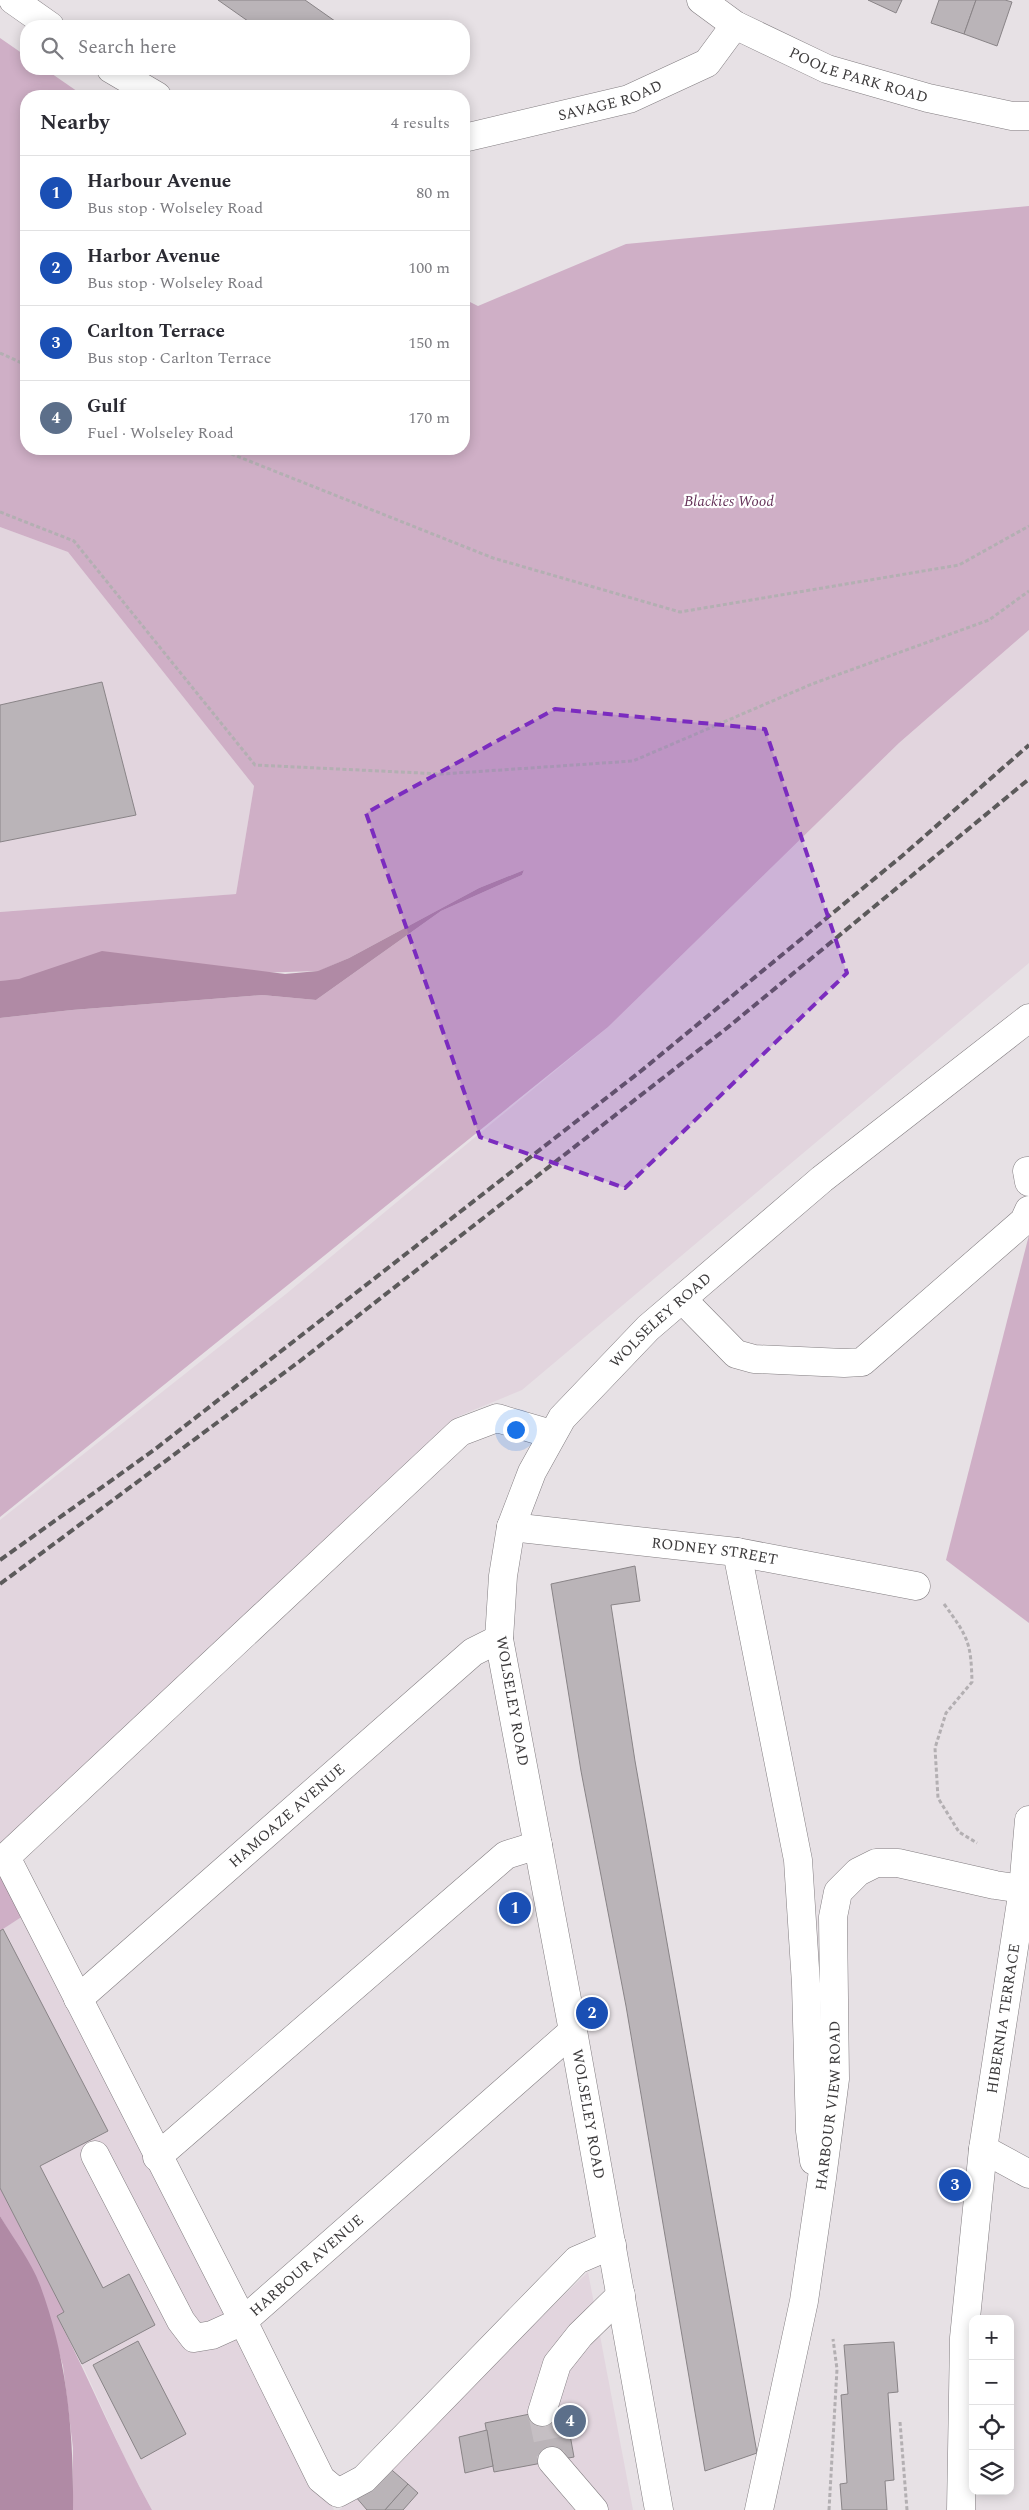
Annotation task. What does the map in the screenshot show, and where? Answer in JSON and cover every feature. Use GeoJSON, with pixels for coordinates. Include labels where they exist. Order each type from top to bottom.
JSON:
{"type":"FeatureCollection","features":[{"type":"Feature","properties":{"kind":"street"},"geometry":{"type":"LineString","coordinates":[[13,0],[41,20]]}},
{"type":"Feature","properties":{"kind":"street","name":"POOLE PARK ROAD"},"geometry":{"type":"LineString","coordinates":[[701,0],[735,25],[827,69],[928,98],[1012,116],[1029,116]]}},
{"type":"Feature","properties":{"kind":"street","name":"SAVAGE ROAD"},"geometry":{"type":"LineString","coordinates":[[470,137],[629,99],[707,64],[735,25]]}},
{"type":"Feature","properties":{"kind":"street"},"geometry":{"type":"LineString","coordinates":[[121,75],[147,90]]}},
{"type":"Feature","properties":{"kind":"street","name":"WOLSELEY ROAD"},"geometry":{"type":"LineString","coordinates":[[659,2510],[574,2031],[500,1639],[503,1576],[511,1526],[532,1472],[551,1434],[562,1418],[648,1328],[822,1179],[1029,1018]]}},
{"type":"Feature","properties":{"kind":"street"},"geometry":{"type":"LineString","coordinates":[[682,1299],[736,1354],[754,1359],[862,1362],[1024,1221],[1029,1210]]}},
{"type":"Feature","properties":{"kind":"street"},"geometry":{"type":"LineString","coordinates":[[551,1434],[498,1418],[460,1432],[6,1857],[243,2321],[321,2479],[338,2493],[364,2479],[577,2260],[612,2245]]}},
{"type":"Feature","properties":{"kind":"street","name":"RODNEY STREET"},"geometry":{"type":"LineString","coordinates":[[511,1526],[737,1552],[916,1586]]}},
{"type":"Feature","properties":{"kind":"street"},"geometry":{"type":"LineString","coordinates":[[737,1552],[798,1860],[806,1984],[810,2131],[813,2157],[822,2178]]}},
{"type":"Feature","properties":{"kind":"street","name":"HAMOAZE AVENUE"},"geometry":{"type":"LineString","coordinates":[[78,1999],[473,1652],[500,1639]]}},
{"type":"Feature","properties":{"kind":"street","name":"HIBERNIA TERRACE"},"geometry":{"type":"LineString","coordinates":[[962,2510],[964,2338],[982,2149],[1025,1885],[1029,1820]]}},
{"type":"Feature","properties":{"kind":"street"},"geometry":{"type":"LineString","coordinates":[[158,2157],[506,1855],[538,1845]]}},
{"type":"Feature","properties":{"kind":"street","name":"HARBOUR VIEW ROAD"},"geometry":{"type":"LineString","coordinates":[[759,2510],[804,2301],[835,2079],[833,1917],[838,1892],[858,1872],[876,1863],[898,1863],[995,1885],[1025,1885]]}},
{"type":"Feature","properties":{"kind":"street","name":"HARBOUR AVENUE"},"geometry":{"type":"LineString","coordinates":[[95,2155],[181,2321],[194,2338],[212,2335],[243,2321],[574,2031]]}},
{"type":"Feature","properties":{"kind":"street"},"geometry":{"type":"LineString","coordinates":[[982,2149],[1029,2174]]}},
{"type":"Feature","properties":{"kind":"street"},"geometry":{"type":"LineString","coordinates":[[542,2412],[557,2364],[580,2335],[621,2295]]}},
{"type":"Feature","properties":{"kind":"street"},"geometry":{"type":"LineString","coordinates":[[552,2462],[594,2510]]}},
{"type":"Feature","properties":{"kind":"path"},"geometry":{"type":"LineString","coordinates":[[0,354],[20,362]]}},
{"type":"Feature","properties":{"kind":"path"},"geometry":{"type":"LineString","coordinates":[[234,455],[492,558],[680,612],[959,565],[1029,526]]}},
{"type":"Feature","properties":{"kind":"path"},"geometry":{"type":"LineString","coordinates":[[0,512],[74,541],[255,765],[442,774],[633,761],[812,684],[989,620],[1029,591]]}},
{"type":"Feature","properties":{"kind":"path"},"geometry":{"type":"LineString","coordinates":[[916,1586],[939,1598],[963,1630],[971,1650],[972,1682],[946,1714],[935,1748],[938,1798],[959,1832],[1025,1885]]}},
{"type":"Feature","properties":{"kind":"path"},"geometry":{"type":"LineString","coordinates":[[804,2301],[830,2310],[837,2369],[829,2510]]}},
{"type":"Feature","properties":{"kind":"path"},"geometry":{"type":"LineString","coordinates":[[900,2422],[907,2510]]}},
{"type":"Feature","properties":{"kind":"highlighted area"},"geometry":{"type":"Polygon","coordinates":[[[555,709],[765,729],[847,973],[625,1188],[480,1137],[366,813],[555,709]]]}},
{"type":"Feature","properties":{"kind":"shaded area"},"geometry":{"type":"Polygon","coordinates":[[[0,527],[68,552],[254,786],[236,894],[0,912],[0,527]]]}},
{"type":"Feature","properties":{"kind":"shaded area"},"geometry":{"type":"Polygon","coordinates":[[[1029,630],[1029,963],[522,1390],[459,1416],[0,1846],[0,1520],[286,1294],[608,1027],[899,743],[1029,630]]]}},
{"type":"Feature","properties":{"kind":"shaded area"},"geometry":{"type":"Polygon","coordinates":[[[524,870],[522,875],[441,911],[316,1000],[262,995],[72,1010],[0,1018],[0,981],[19,979],[102,951],[285,974],[318,971],[349,958],[479,888],[524,870]]]}},
{"type":"Feature","properties":{"kind":"shaded area"},"geometry":{"type":"Polygon","coordinates":[[[23,1916],[334,2510],[152,2510],[128,2465],[82,2364],[57,2316],[64,2312],[0,2188],[0,1931],[23,1916]]]}},
{"type":"Feature","properties":{"kind":"shaded area"},"geometry":{"type":"Polygon","coordinates":[[[0,2216],[27,2258],[36,2276],[57,2340],[63,2368],[70,2424],[73,2510],[0,2510],[0,2216]]]}},
{"type":"Feature","properties":{"kind":"shaded area"},"geometry":{"type":"Polygon","coordinates":[[[588,2272],[633,2510],[339,2510],[588,2272]]]}},
{"type":"Feature","properties":{"kind":"green space","name":"Blackies Wood"},"geometry":{"type":"Polygon","coordinates":[[[0,38],[20,52],[20,75],[54,75],[75,90],[20,90],[20,455],[470,455],[470,302],[478,306],[626,244],[1029,206],[1029,630],[899,743],[608,1027],[0,1517],[0,1018],[72,1010],[262,995],[316,1000],[441,911],[522,875],[524,870],[479,888],[349,958],[319,971],[0,981],[0,912],[236,894],[254,786],[68,552],[0,527],[0,38]]]}},
{"type":"Feature","properties":{"kind":"green space"},"geometry":{"type":"Polygon","coordinates":[[[1029,1235],[1029,1623],[946,1560],[1029,1235]]]}},
{"type":"Feature","properties":{"kind":"green space"},"geometry":{"type":"Polygon","coordinates":[[[0,1873],[23,1916],[0,1931],[0,1873]]]}},
{"type":"Feature","properties":{"kind":"green space"},"geometry":{"type":"Polygon","coordinates":[[[0,2188],[64,2312],[57,2316],[152,2510],[73,2510],[73,2448],[63,2366],[39,2284],[0,2216],[0,2188]]]}},
{"type":"Feature","properties":{"kind":"building"},"geometry":{"type":"Polygon","coordinates":[[[218,0],[305,0],[333,20],[246,20],[218,0]]]}},
{"type":"Feature","properties":{"kind":"building"},"geometry":{"type":"Polygon","coordinates":[[[868,0],[902,0],[896,13],[868,0]]]}},
{"type":"Feature","properties":{"kind":"building"},"geometry":{"type":"Polygon","coordinates":[[[939,0],[976,0],[964,34],[931,23],[939,0]]]}},
{"type":"Feature","properties":{"kind":"building"},"geometry":{"type":"Polygon","coordinates":[[[976,0],[1005,0],[1012,2],[997,46],[964,34],[976,0]]]}},
{"type":"Feature","properties":{"kind":"building"},"geometry":{"type":"Polygon","coordinates":[[[102,682],[136,815],[0,842],[0,705],[102,682]]]}},
{"type":"Feature","properties":{"kind":"building"},"geometry":{"type":"Polygon","coordinates":[[[635,1566],[640,1601],[611,1605],[635,1761],[757,2453],[705,2471],[626,2006],[581,1771],[551,1584],[635,1566]]]}},
{"type":"Feature","properties":{"kind":"building"},"geometry":{"type":"Polygon","coordinates":[[[3,1929],[108,2131],[40,2166],[103,2288],[129,2274],[155,2325],[82,2364],[57,2316],[64,2312],[0,2188],[0,1931],[3,1929]]]}},
{"type":"Feature","properties":{"kind":"building"},"geometry":{"type":"Polygon","coordinates":[[[138,2341],[186,2434],[141,2459],[93,2365],[138,2341]]]}},
{"type":"Feature","properties":{"kind":"building"},"geometry":{"type":"Polygon","coordinates":[[[894,2342],[898,2392],[888,2393],[894,2480],[885,2481],[887,2510],[842,2510],[840,2484],[847,2483],[841,2395],[848,2394],[844,2345],[894,2342]]]}},
{"type":"Feature","properties":{"kind":"building"},"geometry":{"type":"Polygon","coordinates":[[[565,2407],[574,2457],[494,2472],[485,2423],[565,2407]]]}},
{"type":"Feature","properties":{"kind":"building"},"geometry":{"type":"Polygon","coordinates":[[[487,2430],[493,2466],[465,2473],[459,2437],[487,2430]]]}},
{"type":"Feature","properties":{"kind":"building"},"geometry":{"type":"Polygon","coordinates":[[[386,2465],[408,2484],[385,2510],[367,2510],[355,2496],[386,2465]]]}},
{"type":"Feature","properties":{"kind":"building"},"geometry":{"type":"Polygon","coordinates":[[[408,2484],[418,2493],[403,2510],[385,2510],[408,2484]]]}},
{"type":"Feature","properties":{"kind":"tunnel"},"geometry":{"type":"LineString","coordinates":[[542,2412],[552,2461]]}},
{"type":"Feature","properties":{"kind":"railway"},"geometry":{"type":"LineString","coordinates":[[0,1560],[154,1450],[641,1071],[902,856],[1029,745]]}},
{"type":"Feature","properties":{"kind":"railway"},"geometry":{"type":"LineString","coordinates":[[0,1584],[300,1361],[727,1028],[1029,779]]}},
{"type":"Feature","properties":{"kind":"place","name":"Harbour Avenue"},"geometry":{"type":"Point","coordinates":[515,1908]}},
{"type":"Feature","properties":{"kind":"place","name":"Harbor Avenue"},"geometry":{"type":"Point","coordinates":[592,2013]}},
{"type":"Feature","properties":{"kind":"place","name":"Carlton Terrace"},"geometry":{"type":"Point","coordinates":[955,2185]}},
{"type":"Feature","properties":{"kind":"place","name":"Gulf"},"geometry":{"type":"Point","coordinates":[570,2421]}}]}
